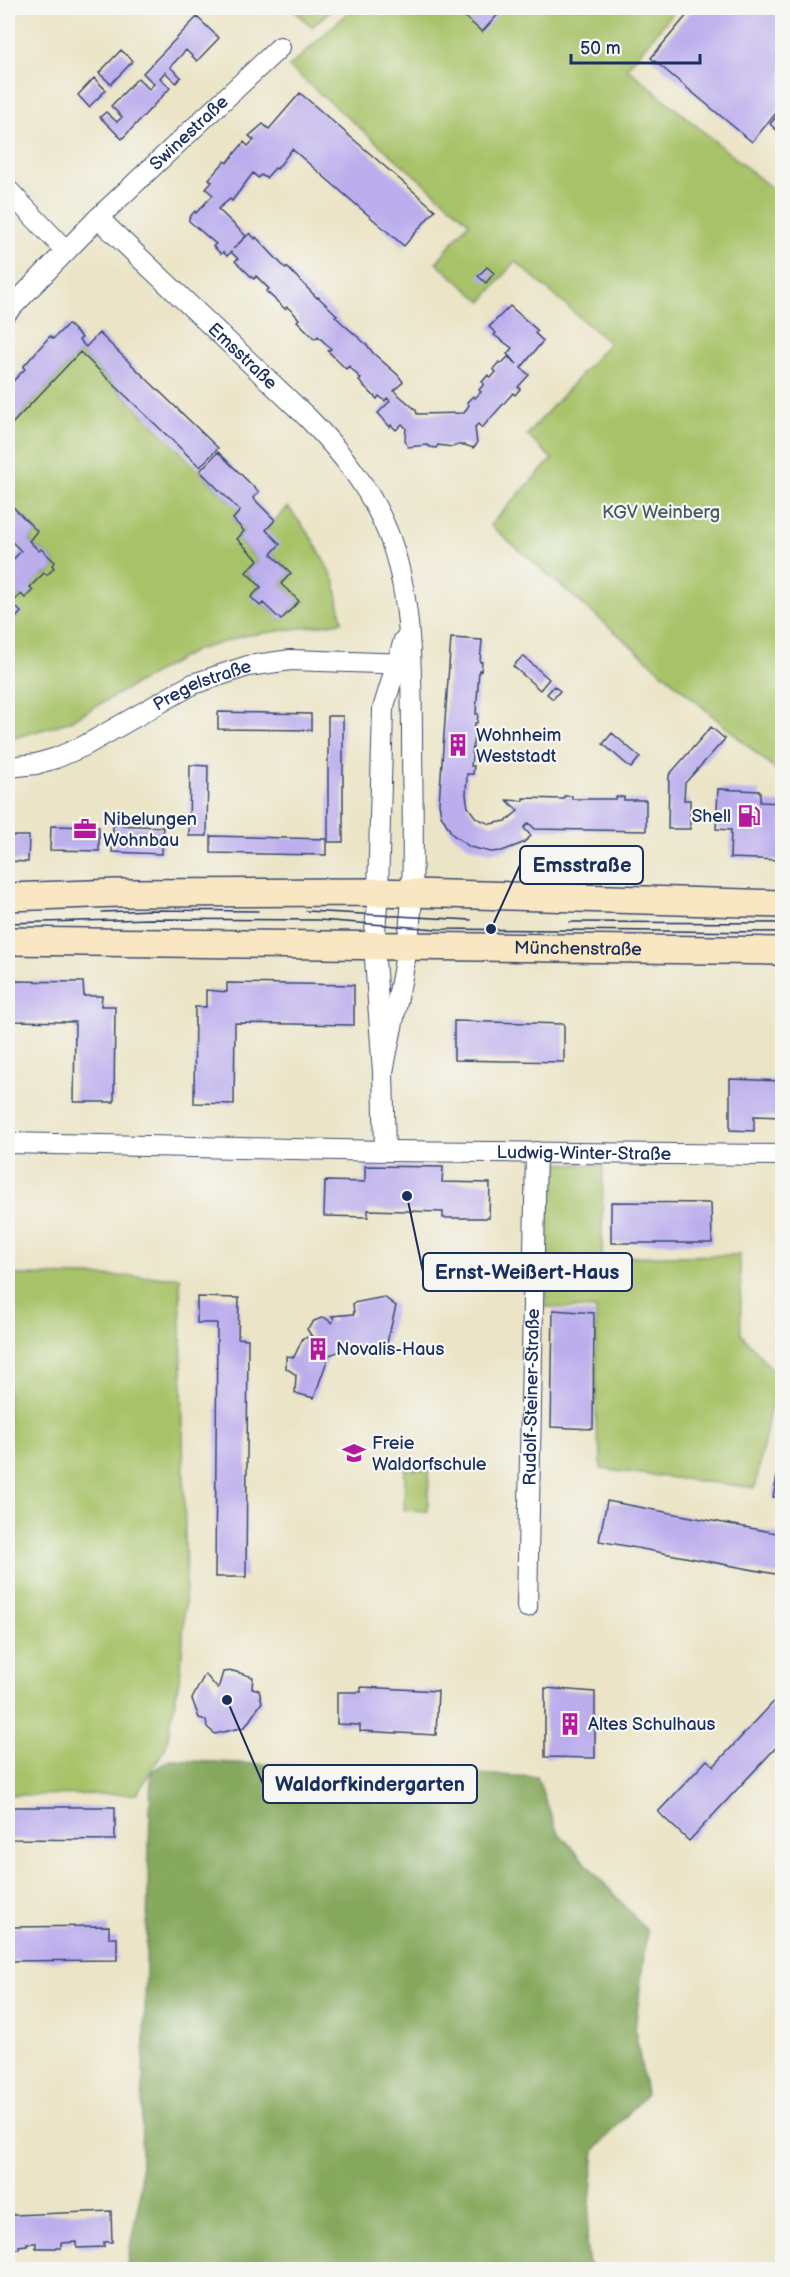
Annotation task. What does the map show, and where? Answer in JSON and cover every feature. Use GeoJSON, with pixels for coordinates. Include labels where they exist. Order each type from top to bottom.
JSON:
{"type":"FeatureCollection","features":[{"type":"Feature","properties":{"kind":"main road"},"geometry":{"type":"LineString","coordinates":[[8,897],[118,893],[378,892],[783,904]]}},
{"type":"Feature","properties":{"kind":"main road","name":"Münchenstraße"},"geometry":{"type":"LineString","coordinates":[[8,940],[783,951]]}},
{"type":"Feature","properties":{"kind":"street","name":"Swinestraße"},"geometry":{"type":"LineString","coordinates":[[98,218],[280,47]]}},
{"type":"Feature","properties":{"kind":"street"},"geometry":{"type":"LineString","coordinates":[[8,190],[66,251]]}},
{"type":"Feature","properties":{"kind":"street"},"geometry":{"type":"LineString","coordinates":[[8,311],[98,218]]}},
{"type":"Feature","properties":{"kind":"street","name":"Emsstraße"},"geometry":{"type":"LineString","coordinates":[[98,218],[308,418],[348,463],[374,503],[388,533],[401,573],[408,629],[404,663],[412,893],[407,946]]}},
{"type":"Feature","properties":{"kind":"street","name":"Pregelstraße"},"geometry":{"type":"LineString","coordinates":[[8,767],[36,764],[56,758],[95,740],[193,684],[248,666],[291,660],[404,663]]}},
{"type":"Feature","properties":{"kind":"street","name":"Emsstraße"},"geometry":{"type":"LineString","coordinates":[[378,892],[383,709],[404,663]]}},
{"type":"Feature","properties":{"kind":"street"},"geometry":{"type":"LineString","coordinates":[[378,892],[374,945],[383,1072],[385,1151]]}},
{"type":"Feature","properties":{"kind":"street"},"geometry":{"type":"LineString","coordinates":[[383,1072],[407,946]]}},
{"type":"Feature","properties":{"kind":"street","name":"Ludwig-Winter-Straße"},"geometry":{"type":"LineString","coordinates":[[8,1143],[385,1151],[783,1155]]}},
{"type":"Feature","properties":{"kind":"street","name":"Rudolf-Steiner-Straße"},"geometry":{"type":"LineString","coordinates":[[527,1607],[536,1152]]}},
{"type":"Feature","properties":{"kind":"green space"},"geometry":{"type":"Polygon","coordinates":[[[292,8],[333,8],[312,27],[292,8]]]}},
{"type":"Feature","properties":{"kind":"green space","name":"KGV Weinberg"},"geometry":{"type":"Polygon","coordinates":[[[353,8],[677,8],[627,68],[782,197],[782,775],[490,525],[552,459],[527,435],[609,343],[515,261],[482,302],[436,263],[469,222],[289,67],[353,8]]]}},
{"type":"Feature","properties":{"kind":"green space"},"geometry":{"type":"Polygon","coordinates":[[[80,352],[240,511],[233,519],[244,531],[237,539],[258,560],[246,572],[261,587],[252,597],[263,603],[281,620],[299,601],[281,584],[291,573],[271,554],[266,530],[288,507],[313,540],[335,582],[342,622],[243,636],[194,651],[68,722],[8,740],[8,615],[14,620],[21,613],[12,603],[44,573],[47,575],[54,568],[52,565],[55,562],[29,541],[37,531],[8,502],[8,428],[80,352]]]}},
{"type":"Feature","properties":{"kind":"green space"},"geometry":{"type":"Polygon","coordinates":[[[548,1163],[603,1165],[602,1257],[740,1255],[741,1334],[777,1375],[755,1488],[601,1469],[601,1454],[596,1430],[596,1309],[546,1307],[548,1163]]]}},
{"type":"Feature","properties":{"kind":"green space"},"geometry":{"type":"Polygon","coordinates":[[[8,1275],[180,1277],[186,1588],[181,1670],[166,1747],[137,1794],[8,1795],[8,1275]]]}},
{"type":"Feature","properties":{"kind":"green space"},"geometry":{"type":"Polygon","coordinates":[[[405,1469],[429,1470],[428,1511],[404,1510],[405,1469]]]}},
{"type":"Feature","properties":{"kind":"green space"},"geometry":{"type":"Polygon","coordinates":[[[169,1760],[537,1777],[557,1831],[647,1931],[635,2029],[646,2094],[595,2150],[586,2246],[590,2269],[126,2269],[140,2195],[151,1772],[169,1760]]]}},
{"type":"Feature","properties":{"kind":"building"},"geometry":{"type":"Polygon","coordinates":[[[455,8],[504,8],[482,32],[455,8]]]}},
{"type":"Feature","properties":{"kind":"building"},"geometry":{"type":"Polygon","coordinates":[[[693,8],[782,8],[782,106],[752,142],[651,58],[693,8]]]}},
{"type":"Feature","properties":{"kind":"building"},"geometry":{"type":"Polygon","coordinates":[[[197,17],[219,38],[197,61],[186,50],[170,67],[181,77],[176,83],[165,72],[160,78],[170,88],[122,139],[100,117],[106,112],[117,122],[122,117],[111,106],[138,78],[149,89],[154,84],[143,73],[197,17]]]}},
{"type":"Feature","properties":{"kind":"building"},"geometry":{"type":"Polygon","coordinates":[[[121,50],[133,61],[111,84],[99,73],[121,50]]]}},
{"type":"Feature","properties":{"kind":"building"},"geometry":{"type":"Polygon","coordinates":[[[94,78],[106,90],[89,107],[78,95],[94,78]]]}},
{"type":"Feature","properties":{"kind":"building"},"geometry":{"type":"Polygon","coordinates":[[[300,93],[435,210],[404,246],[292,149],[277,169],[275,168],[266,178],[261,175],[258,178],[253,173],[232,201],[230,199],[218,209],[246,236],[233,249],[250,233],[255,239],[256,237],[286,269],[287,267],[398,375],[403,382],[394,391],[416,410],[417,414],[464,413],[469,405],[467,402],[481,392],[479,390],[484,384],[482,382],[488,375],[491,378],[496,372],[493,369],[499,362],[501,364],[508,357],[517,364],[507,354],[512,348],[494,335],[496,333],[489,327],[510,306],[538,331],[535,333],[543,341],[521,368],[529,375],[518,387],[520,389],[515,395],[513,393],[482,428],[478,424],[475,427],[477,444],[473,448],[465,445],[452,447],[438,445],[436,448],[427,445],[408,447],[405,441],[406,428],[402,424],[396,430],[391,425],[390,427],[378,413],[390,401],[387,398],[385,401],[379,396],[377,399],[359,381],[361,379],[349,366],[346,369],[328,351],[331,349],[318,336],[315,339],[297,321],[299,319],[293,312],[287,307],[285,309],[266,291],[269,289],[256,276],[254,279],[235,261],[238,259],[231,252],[227,256],[223,252],[221,254],[213,246],[216,244],[189,221],[195,211],[196,213],[213,195],[206,189],[212,182],[209,179],[225,161],[227,163],[244,142],[248,146],[254,140],[249,136],[263,124],[269,129],[300,93]]]}},
{"type":"Feature","properties":{"kind":"building"},"geometry":{"type":"Polygon","coordinates":[[[782,110],[782,135],[770,124],[782,110]]]}},
{"type":"Feature","properties":{"kind":"building"},"geometry":{"type":"Polygon","coordinates":[[[487,267],[494,273],[486,283],[478,276],[487,267]]]}},
{"type":"Feature","properties":{"kind":"building"},"geometry":{"type":"Polygon","coordinates":[[[68,324],[82,338],[79,340],[86,347],[99,333],[218,448],[200,467],[80,352],[8,428],[8,381],[10,384],[25,369],[23,367],[50,336],[53,339],[68,324]]]}},
{"type":"Feature","properties":{"kind":"building"},"geometry":{"type":"Polygon","coordinates":[[[218,452],[259,492],[253,498],[275,520],[266,530],[280,544],[271,554],[291,573],[281,584],[299,601],[281,620],[263,603],[260,606],[251,597],[261,587],[246,572],[258,560],[237,539],[244,531],[233,519],[240,511],[200,471],[218,452]]]}},
{"type":"Feature","properties":{"kind":"building"},"geometry":{"type":"Polygon","coordinates":[[[8,502],[37,531],[29,541],[55,562],[52,565],[54,568],[47,575],[44,573],[30,587],[33,590],[25,598],[21,594],[12,603],[21,612],[14,620],[8,614],[8,565],[21,551],[8,538],[8,502]]]}},
{"type":"Feature","properties":{"kind":"building","name":"Wohnheim Weststadt"},"geometry":{"type":"Polygon","coordinates":[[[451,638],[482,640],[476,714],[478,714],[471,766],[474,766],[473,774],[467,774],[466,795],[468,807],[476,818],[490,824],[506,821],[518,811],[507,800],[564,799],[564,796],[572,796],[572,799],[624,797],[624,800],[646,800],[646,831],[535,829],[529,823],[524,828],[531,836],[523,843],[502,851],[491,852],[470,847],[452,834],[441,815],[439,803],[451,638]]]}},
{"type":"Feature","properties":{"kind":"building"},"geometry":{"type":"Polygon","coordinates":[[[523,656],[549,679],[540,690],[513,666],[523,656]]]}},
{"type":"Feature","properties":{"kind":"building"},"geometry":{"type":"Polygon","coordinates":[[[554,686],[560,691],[553,699],[547,694],[554,686]]]}},
{"type":"Feature","properties":{"kind":"building"},"geometry":{"type":"Polygon","coordinates":[[[218,712],[311,714],[311,730],[218,729],[218,712]]]}},
{"type":"Feature","properties":{"kind":"building"},"geometry":{"type":"Polygon","coordinates":[[[328,716],[343,716],[343,842],[328,842],[328,716]]]}},
{"type":"Feature","properties":{"kind":"building"},"geometry":{"type":"Polygon","coordinates":[[[711,727],[725,739],[685,783],[684,800],[690,800],[690,829],[668,829],[669,775],[711,727]]]}},
{"type":"Feature","properties":{"kind":"building"},"geometry":{"type":"Polygon","coordinates":[[[612,733],[640,757],[631,768],[603,744],[612,733]]]}},
{"type":"Feature","properties":{"kind":"building"},"geometry":{"type":"Polygon","coordinates":[[[190,765],[208,766],[207,836],[189,836],[190,765]]]}},
{"type":"Feature","properties":{"kind":"building","name":"Shell"},"geometry":{"type":"Polygon","coordinates":[[[718,789],[760,791],[760,802],[782,803],[782,860],[730,858],[731,830],[716,829],[718,789]]]}},
{"type":"Feature","properties":{"kind":"building"},"geometry":{"type":"Polygon","coordinates":[[[113,825],[163,827],[162,854],[112,852],[113,825]]]}},
{"type":"Feature","properties":{"kind":"building"},"geometry":{"type":"Polygon","coordinates":[[[51,826],[99,827],[99,851],[50,850],[51,826]]]}},
{"type":"Feature","properties":{"kind":"building"},"geometry":{"type":"Polygon","coordinates":[[[8,836],[29,836],[28,862],[8,861],[8,836]]]}},
{"type":"Feature","properties":{"kind":"building"},"geometry":{"type":"Polygon","coordinates":[[[211,836],[326,839],[326,855],[211,853],[211,836]]]}},
{"type":"Feature","properties":{"kind":"building"},"geometry":{"type":"Polygon","coordinates":[[[8,981],[83,982],[84,996],[102,996],[101,1006],[115,1006],[114,1102],[74,1102],[75,1022],[8,1021],[8,981]]]}},
{"type":"Feature","properties":{"kind":"building"},"geometry":{"type":"Polygon","coordinates":[[[227,983],[354,985],[354,1025],[235,1023],[234,1104],[194,1103],[195,1007],[206,1007],[206,990],[227,992],[227,983]]]}},
{"type":"Feature","properties":{"kind":"building"},"geometry":{"type":"Polygon","coordinates":[[[454,1021],[564,1024],[564,1062],[454,1060],[454,1021]]]}},
{"type":"Feature","properties":{"kind":"building"},"geometry":{"type":"Polygon","coordinates":[[[730,1079],[782,1081],[782,1117],[754,1116],[754,1131],[730,1130],[730,1079]]]}},
{"type":"Feature","properties":{"kind":"building"},"geometry":{"type":"Polygon","coordinates":[[[365,1166],[443,1167],[442,1182],[490,1183],[489,1218],[443,1218],[443,1212],[368,1210],[368,1217],[324,1216],[325,1181],[365,1182],[365,1166]]]}},
{"type":"Feature","properties":{"kind":"building"},"geometry":{"type":"Polygon","coordinates":[[[611,1202],[711,1203],[712,1243],[611,1243],[611,1202]]]}},
{"type":"Feature","properties":{"kind":"building"},"geometry":{"type":"Polygon","coordinates":[[[197,1297],[239,1298],[238,1338],[248,1339],[246,1577],[215,1577],[217,1323],[197,1323],[197,1297]]]}},
{"type":"Feature","properties":{"kind":"building","name":"Novalis-Haus"},"geometry":{"type":"Polygon","coordinates":[[[384,1297],[396,1306],[387,1343],[371,1346],[342,1344],[338,1352],[329,1355],[314,1398],[295,1393],[296,1375],[286,1368],[286,1356],[294,1357],[303,1338],[312,1337],[307,1329],[314,1321],[324,1317],[332,1323],[334,1319],[332,1316],[354,1314],[353,1303],[384,1297]]]}},
{"type":"Feature","properties":{"kind":"building"},"geometry":{"type":"Polygon","coordinates":[[[553,1310],[594,1313],[593,1429],[551,1427],[553,1310]]]}},
{"type":"Feature","properties":{"kind":"building"},"geometry":{"type":"Polygon","coordinates":[[[782,1457],[782,1499],[773,1497],[782,1457]]]}},
{"type":"Feature","properties":{"kind":"building"},"geometry":{"type":"Polygon","coordinates":[[[607,1501],[782,1534],[781,1575],[599,1541],[607,1501]]]}},
{"type":"Feature","properties":{"kind":"building"},"geometry":{"type":"Polygon","coordinates":[[[233,1671],[253,1677],[252,1688],[259,1690],[262,1702],[245,1727],[215,1734],[207,1727],[206,1720],[199,1718],[192,1699],[205,1674],[218,1689],[223,1672],[233,1671]]]}},
{"type":"Feature","properties":{"kind":"building"},"geometry":{"type":"Polygon","coordinates":[[[361,1687],[438,1691],[436,1735],[360,1731],[360,1725],[337,1724],[337,1692],[361,1692],[361,1687]]]}},
{"type":"Feature","properties":{"kind":"building","name":"Altes Schulhaus"},"geometry":{"type":"Polygon","coordinates":[[[545,1688],[595,1692],[595,1758],[545,1757],[545,1688]]]}},
{"type":"Feature","properties":{"kind":"building"},"geometry":{"type":"Polygon","coordinates":[[[782,1693],[782,1741],[689,1841],[658,1812],[707,1760],[714,1766],[782,1693]]]}},
{"type":"Feature","properties":{"kind":"building"},"geometry":{"type":"Polygon","coordinates":[[[8,1807],[115,1807],[115,1840],[8,1839],[8,1807]]]}},
{"type":"Feature","properties":{"kind":"building"},"geometry":{"type":"Polygon","coordinates":[[[109,1926],[109,1938],[117,1938],[117,1960],[8,1961],[8,1927],[109,1926]]]}},
{"type":"Feature","properties":{"kind":"building"},"geometry":{"type":"Polygon","coordinates":[[[8,2208],[14,2215],[111,2211],[112,2242],[104,2242],[104,2247],[77,2248],[77,2242],[61,2243],[61,2248],[36,2248],[36,2243],[27,2243],[27,2245],[19,2246],[19,2249],[8,2249],[8,2208]]]}},
{"type":"Feature","properties":{"kind":"tram line"},"geometry":{"type":"LineString","coordinates":[[102,912],[258,911]]}},
{"type":"Feature","properties":{"kind":"tram line"},"geometry":{"type":"LineString","coordinates":[[306,911],[471,920]]}},
{"type":"Feature","properties":{"kind":"tram line"},"geometry":{"type":"LineString","coordinates":[[8,923],[151,919],[319,920],[437,929],[782,932]]}},
{"type":"Feature","properties":{"kind":"tram line"},"geometry":{"type":"LineString","coordinates":[[570,922],[782,923]]}},
{"type":"Feature","properties":{"kind":"place","name":"Wohnheim Weststadt"},"geometry":{"type":"Point","coordinates":[458,745]}},
{"type":"Feature","properties":{"kind":"place","name":"Shell"},"geometry":{"type":"Point","coordinates":[749,816]}},
{"type":"Feature","properties":{"kind":"place","name":"Nibelungen Wohnbau"},"geometry":{"type":"Point","coordinates":[85,829]}},
{"type":"Feature","properties":{"kind":"place","name":"Emsstraße"},"geometry":{"type":"Point","coordinates":[491,929]}},
{"type":"Feature","properties":{"kind":"place","name":"Ernst-Weißert-Haus"},"geometry":{"type":"Point","coordinates":[407,1196]}},
{"type":"Feature","properties":{"kind":"place","name":"Novalis-Haus"},"geometry":{"type":"Point","coordinates":[318,1349]}},
{"type":"Feature","properties":{"kind":"place","name":"Freie Waldorfschule"},"geometry":{"type":"Point","coordinates":[354,1453]}},
{"type":"Feature","properties":{"kind":"place","name":"Waldorfkindergarten"},"geometry":{"type":"Point","coordinates":[227,1700]}},
{"type":"Feature","properties":{"kind":"place","name":"Altes Schulhaus"},"geometry":{"type":"Point","coordinates":[570,1724]}}]}
